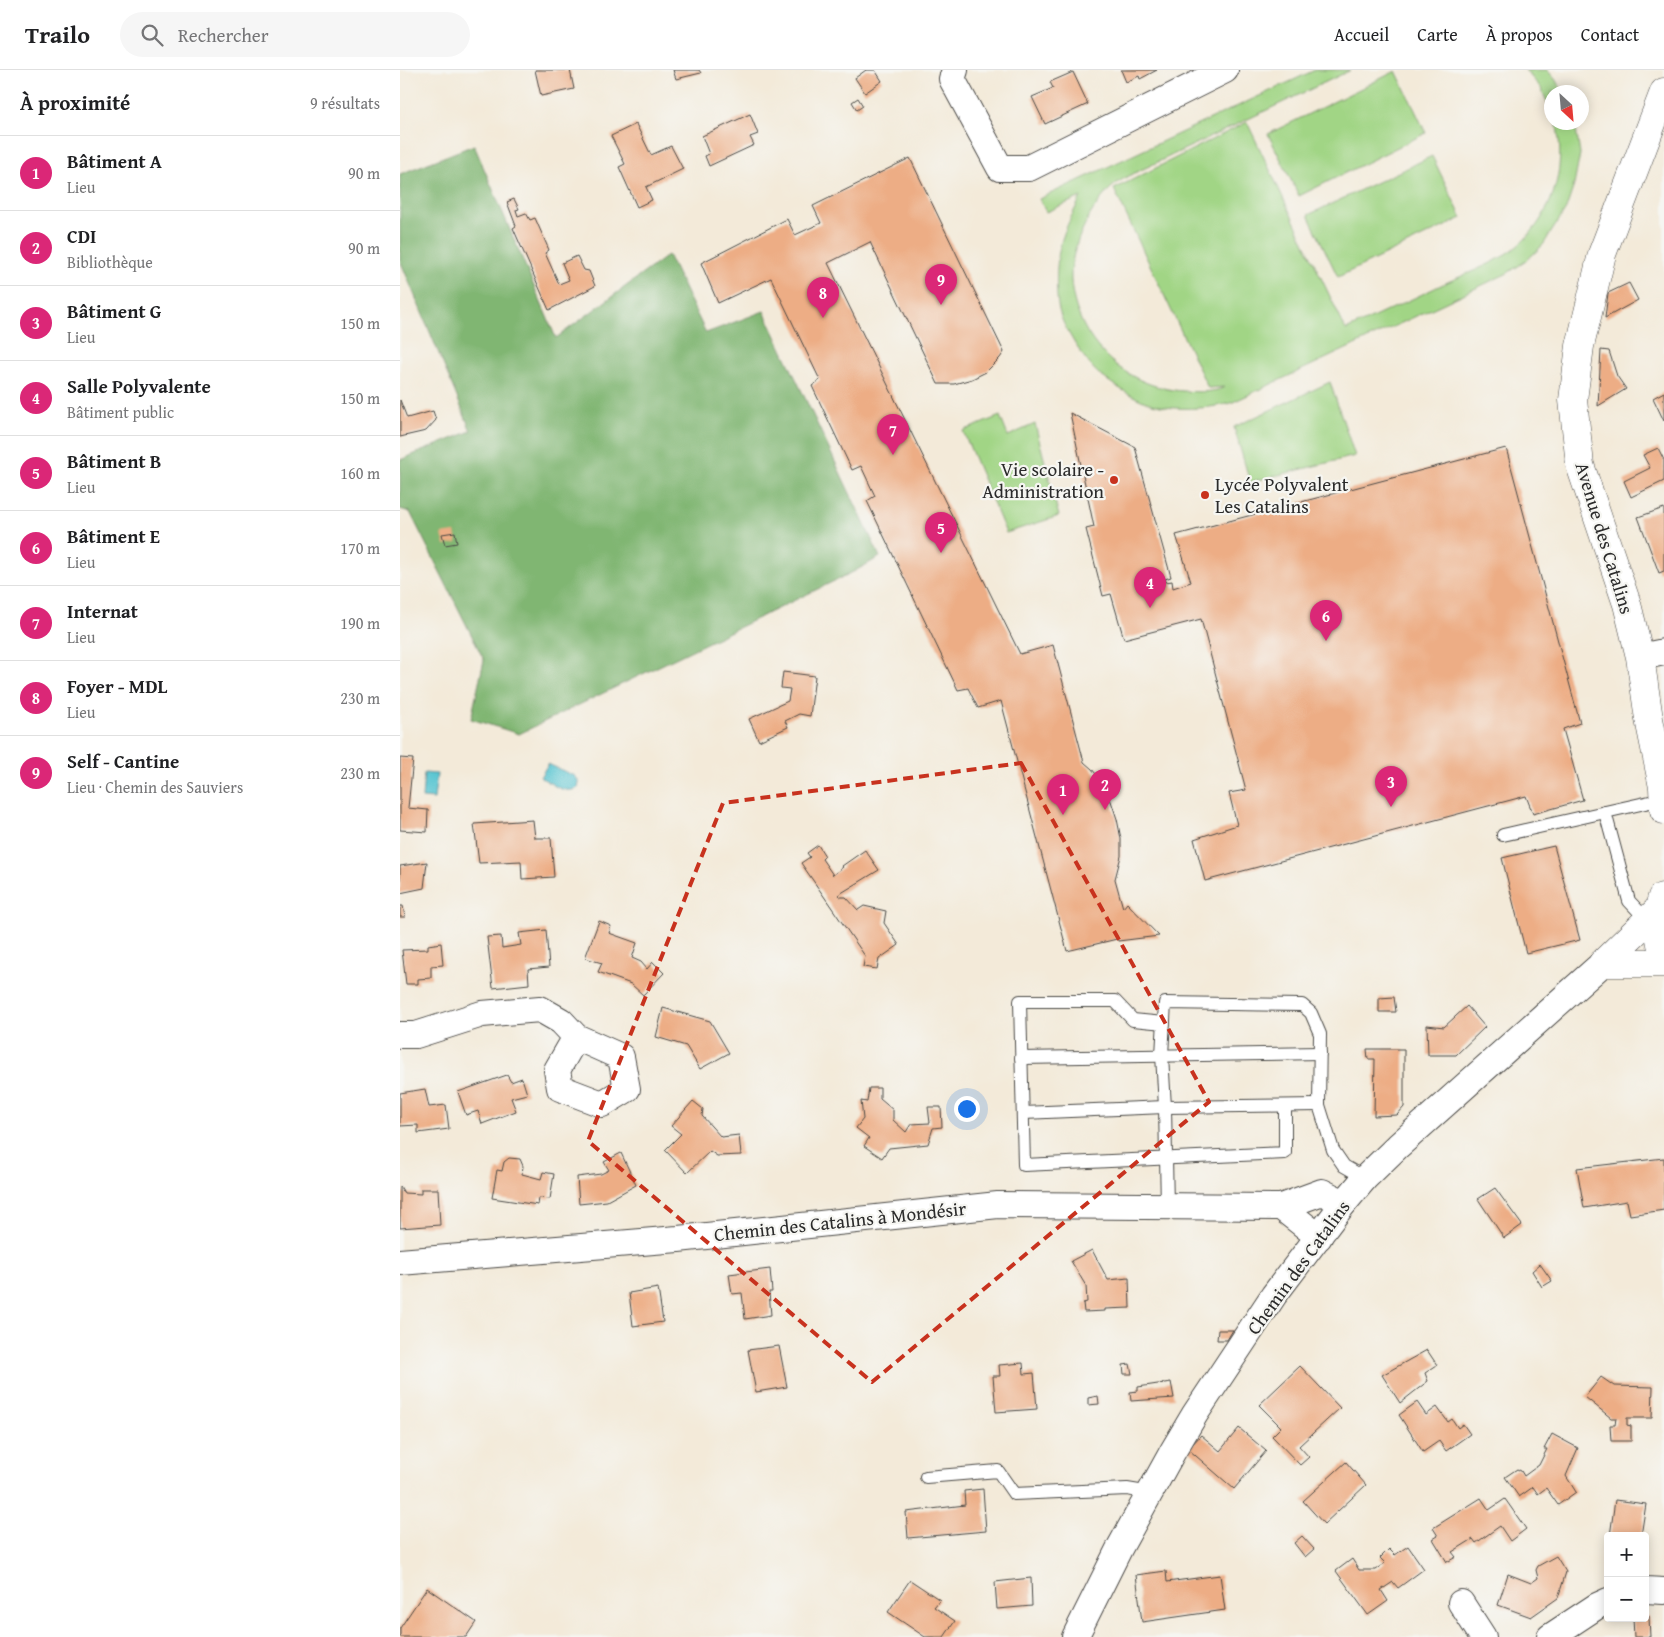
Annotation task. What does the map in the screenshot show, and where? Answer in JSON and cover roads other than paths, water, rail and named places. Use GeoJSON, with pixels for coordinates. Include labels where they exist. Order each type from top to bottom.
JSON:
{"type":"FeatureCollection","features":[{"type":"Feature","properties":{"kind":"street"},"geometry":{"type":"LineString","coordinates":[[956,70],[952,79],[1000,168],[1029,168],[1225,70]]}},
{"type":"Feature","properties":{"kind":"street","name":"Avenue des Catalins"},"geometry":{"type":"LineString","coordinates":[[1664,92],[1602,254],[1580,346],[1573,400],[1580,465],[1627,604],[1652,654],[1649,719],[1664,796]]}},
{"type":"Feature","properties":{"kind":"street"},"geometry":{"type":"LineString","coordinates":[[1657,907],[1658,925],[1664,955]]}},
{"type":"Feature","properties":{"kind":"street"},"geometry":{"type":"LineString","coordinates":[[1603,963],[1657,907]]}},
{"type":"Feature","properties":{"kind":"street"},"geometry":{"type":"LineString","coordinates":[[1603,963],[1664,963]]}},
{"type":"Feature","properties":{"kind":"street","name":"Chemin des Catalins"},"geometry":{"type":"LineString","coordinates":[[1075,1637],[1120,1547],[1151,1493],[1172,1451],[1274,1295],[1344,1203],[1365,1178],[1398,1146],[1603,963]]}},
{"type":"Feature","properties":{"kind":"street"},"geometry":{"type":"LineString","coordinates":[[400,1035],[416,1035],[482,1014],[540,1010],[561,1021],[576,1037]]}},
{"type":"Feature","properties":{"kind":"street","name":"Chemin des Catalins à Mondésir"},"geometry":{"type":"LineString","coordinates":[[400,1262],[678,1238],[998,1205],[1281,1207],[1322,1192],[1344,1203]]}},
{"type":"Feature","properties":{"kind":"street"},"geometry":{"type":"LineString","coordinates":[[1281,1207],[1319,1237]]}},
{"type":"Feature","properties":{"kind":"street"},"geometry":{"type":"LineString","coordinates":[[1649,1590],[1664,1591]]}},
{"type":"Feature","properties":{"kind":"street"},"geometry":{"type":"LineString","coordinates":[[1461,1603],[1483,1637]]}},
{"type":"Feature","properties":{"kind":"street"},"geometry":{"type":"LineString","coordinates":[[1550,1637],[1604,1603]]}},
{"type":"Feature","properties":{"kind":"lane"},"geometry":{"type":"LineString","coordinates":[[1503,835],[1605,812],[1664,796]]}},
{"type":"Feature","properties":{"kind":"lane"},"geometry":{"type":"LineString","coordinates":[[1605,812],[1628,901],[1657,907]]}},
{"type":"Feature","properties":{"kind":"lane"},"geometry":{"type":"LineString","coordinates":[[1164,1023],[1133,1020],[1115,1001],[1020,1001],[1024,1165],[1165,1157],[1285,1153],[1285,1106]]}},
{"type":"Feature","properties":{"kind":"lane"},"geometry":{"type":"LineString","coordinates":[[1167,1206],[1162,1055],[1165,1003],[1302,1005],[1311,1013],[1320,1034],[1319,1105],[1333,1150],[1344,1166],[1365,1178]]}},
{"type":"Feature","properties":{"kind":"lane"},"geometry":{"type":"LineString","coordinates":[[1021,1058],[1320,1053]]}},
{"type":"Feature","properties":{"kind":"lane"},"geometry":{"type":"LineString","coordinates":[[1023,1113],[1165,1107],[1319,1105]]}},
{"type":"Feature","properties":{"kind":"lane"},"geometry":{"type":"LineString","coordinates":[[926,1477],[998,1471],[1014,1494],[1127,1489],[1151,1493]]}},
{"type":"Feature","properties":{"kind":"water"},"geometry":{"type":"Polygon","coordinates":[[[548,764],[575,776],[579,782],[578,788],[573,790],[563,789],[540,777],[548,764]]]}},
{"type":"Feature","properties":{"kind":"water"},"geometry":{"type":"Polygon","coordinates":[[[424,773],[437,774],[434,799],[422,798],[424,773]]]}},
{"type":"Feature","properties":{"kind":"place","name":"Self - Cantine"},"geometry":{"type":"Point","coordinates":[941,305]}},
{"type":"Feature","properties":{"kind":"place","name":"Foyer - MDL"},"geometry":{"type":"Point","coordinates":[823,318]}},
{"type":"Feature","properties":{"kind":"place","name":"Internat"},"geometry":{"type":"Point","coordinates":[893,455]}},
{"type":"Feature","properties":{"kind":"place","name":"Vie scolaire - Administration"},"geometry":{"type":"Point","coordinates":[1114,480]}},
{"type":"Feature","properties":{"kind":"place","name":"Lycée Polyvalent Les Catalins"},"geometry":{"type":"Point","coordinates":[1205,495]}},
{"type":"Feature","properties":{"kind":"place","name":"Bâtiment B"},"geometry":{"type":"Point","coordinates":[941,553]}},
{"type":"Feature","properties":{"kind":"place","name":"Salle Polyvalente"},"geometry":{"type":"Point","coordinates":[1150,608]}},
{"type":"Feature","properties":{"kind":"place","name":"Bâtiment E"},"geometry":{"type":"Point","coordinates":[1326,641]}},
{"type":"Feature","properties":{"kind":"place","name":"Bâtiment G"},"geometry":{"type":"Point","coordinates":[1391,807]}},
{"type":"Feature","properties":{"kind":"place","name":"CDI"},"geometry":{"type":"Point","coordinates":[1105,810]}},
{"type":"Feature","properties":{"kind":"place","name":"Bâtiment A"},"geometry":{"type":"Point","coordinates":[1063,815]}}]}
